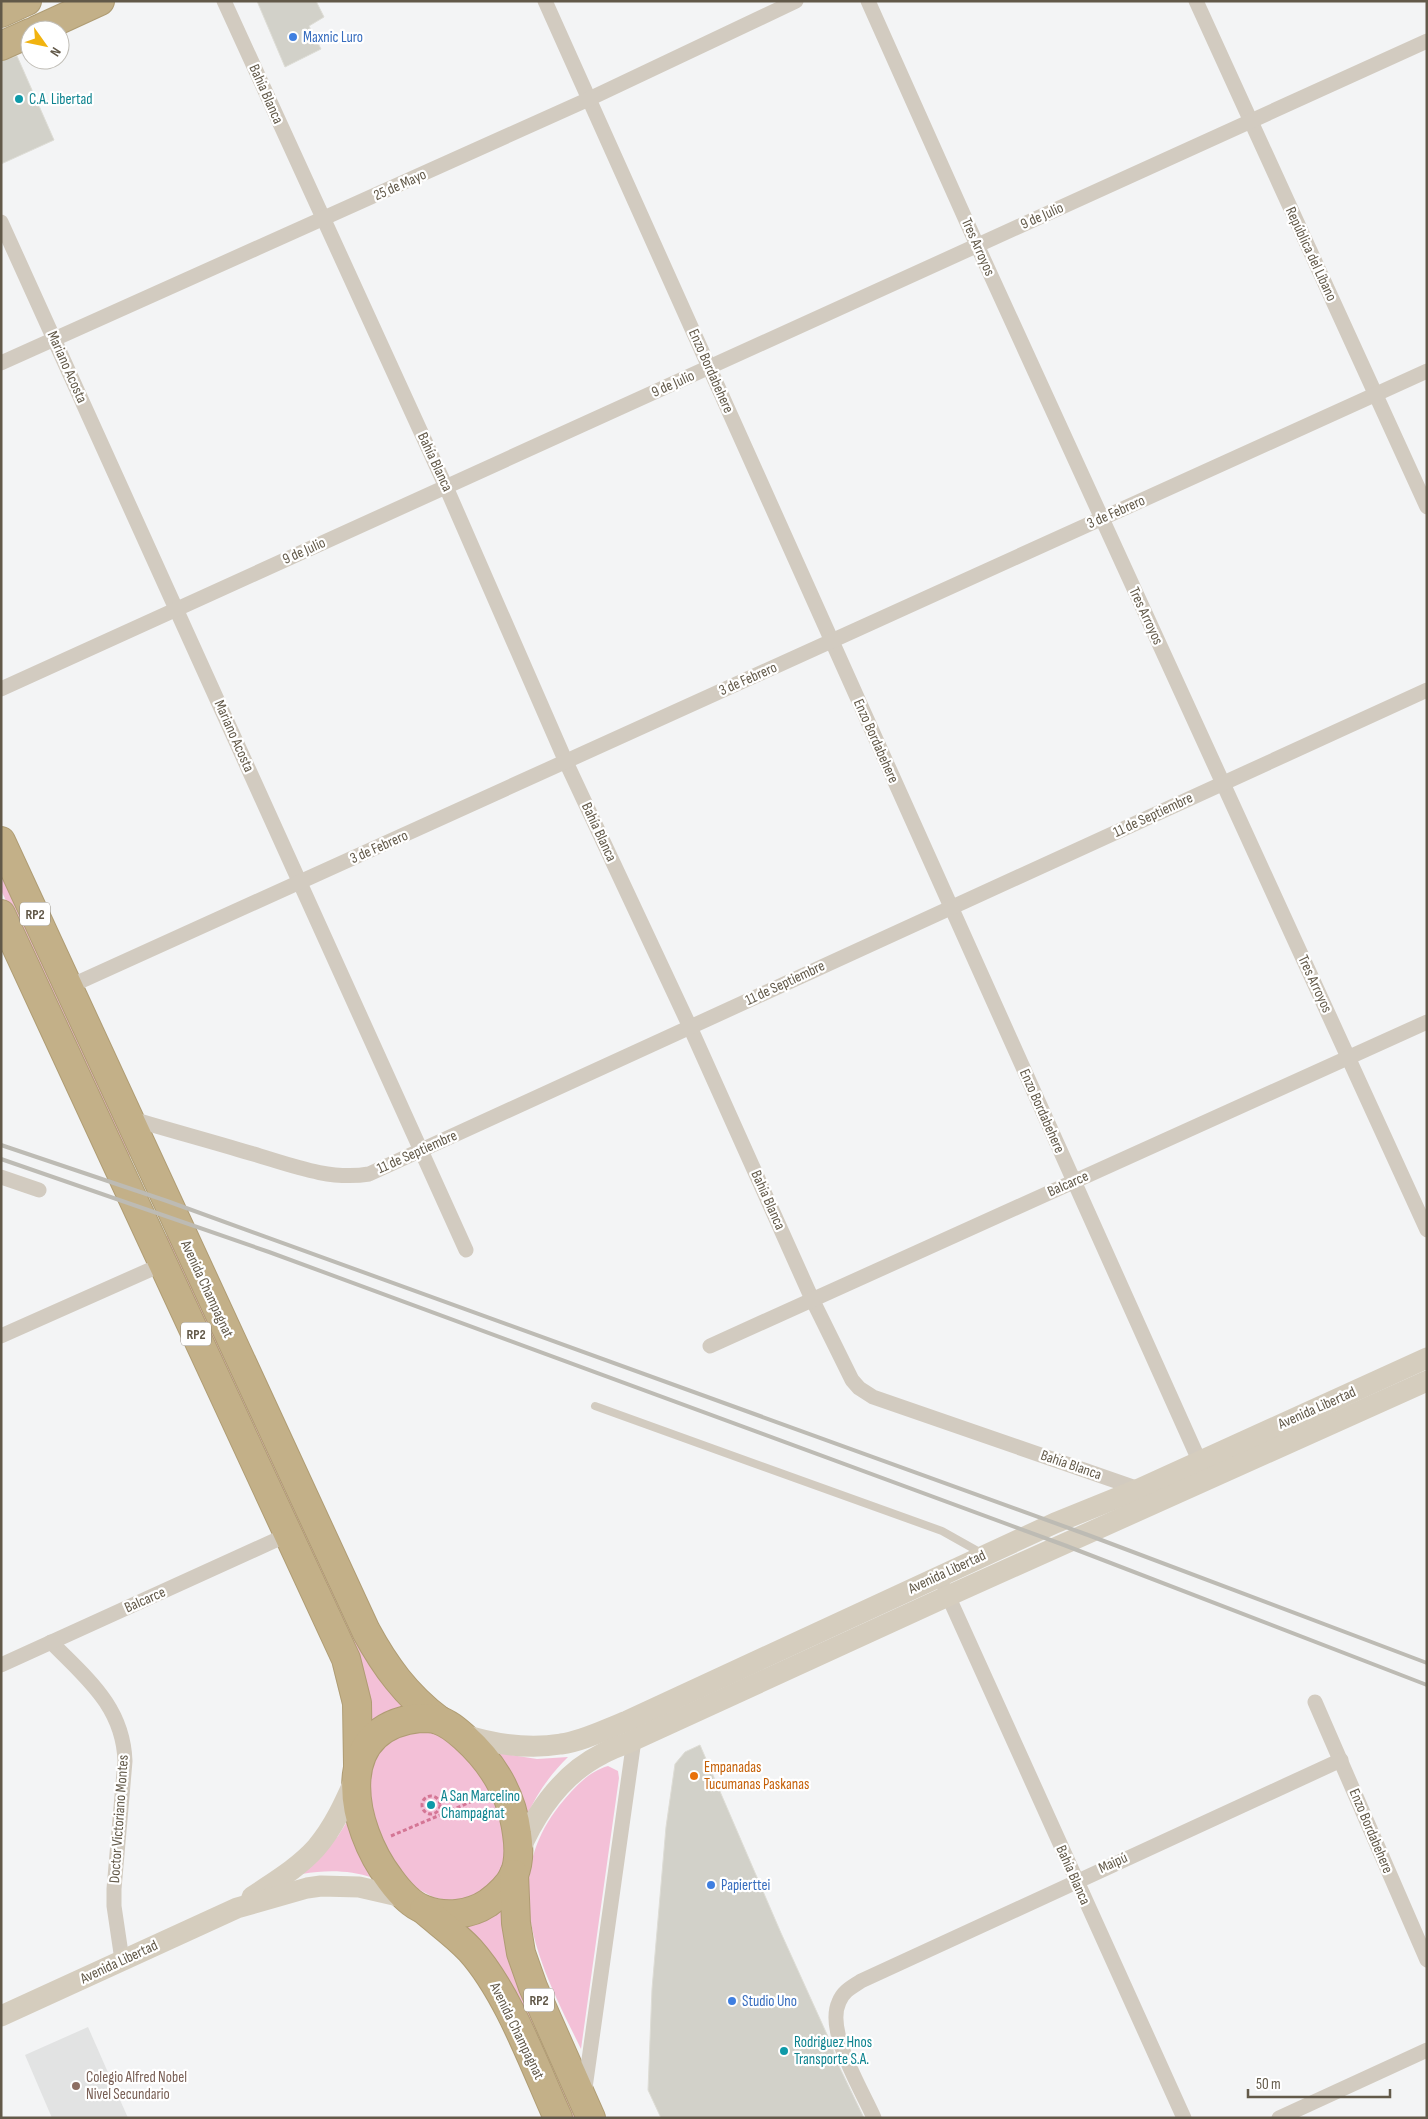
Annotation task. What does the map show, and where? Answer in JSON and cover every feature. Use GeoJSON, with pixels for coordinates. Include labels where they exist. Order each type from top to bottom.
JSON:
{"type":"FeatureCollection","features":[{"type":"Feature","properties":{"kind":"highway"},"geometry":{"type":"LineString","coordinates":[[1,13],[27,1]]}},
{"type":"Feature","properties":{"kind":"highway"},"geometry":{"type":"LineString","coordinates":[[59,20],[100,1]]}},
{"type":"Feature","properties":{"kind":"highway"},"geometry":{"type":"LineString","coordinates":[[1,46],[20,37]]}},
{"type":"Feature","properties":{"kind":"highway","name":"Avenida Champagnat"},"geometry":{"type":"LineString","coordinates":[[1,841],[366,1631],[399,1684],[423,1708],[450,1727]]}},
{"type":"Feature","properties":{"kind":"highway","name":"Avenida Champagnat"},"geometry":{"type":"LineString","coordinates":[[1,914],[346,1658],[357,1703],[357,1769]]}},
{"type":"Feature","properties":{"kind":"highway"},"geometry":{"type":"LineString","coordinates":[[357,1769],[369,1744],[384,1728],[406,1719],[420,1718],[450,1727]]}},
{"type":"Feature","properties":{"kind":"highway","name":"RP2"},"geometry":{"type":"LineString","coordinates":[[450,1727],[490,1764],[506,1792],[515,1822],[516,1864]]}},
{"type":"Feature","properties":{"kind":"highway","name":"RP2"},"geometry":{"type":"LineString","coordinates":[[357,1769],[358,1813],[363,1829],[383,1870],[415,1904]]}},
{"type":"Feature","properties":{"kind":"highway"},"geometry":{"type":"LineString","coordinates":[[415,1904],[453,1914],[475,1910],[497,1896],[507,1886],[516,1864]]}},
{"type":"Feature","properties":{"kind":"highway","name":"Avenida Champagnat"},"geometry":{"type":"LineString","coordinates":[[516,1864],[516,1923],[521,1953],[533,1987],[587,2109]]}},
{"type":"Feature","properties":{"kind":"highway","name":"Avenida Champagnat"},"geometry":{"type":"LineString","coordinates":[[415,1904],[470,1950],[491,1978],[506,2003],[558,2118]]}},
{"type":"Feature","properties":{"kind":"main road","name":"Avenida Libertad"},"geometry":{"type":"LineString","coordinates":[[450,1727],[487,1742],[520,1746],[562,1744],[579,1740],[627,1721],[984,1555],[1055,1523],[1139,1489],[1427,1358]]}},
{"type":"Feature","properties":{"kind":"main road","name":"Avenida Libertad"},"geometry":{"type":"LineString","coordinates":[[516,1864],[540,1812],[560,1786],[572,1774],[602,1753],[1427,1381]]}},
{"type":"Feature","properties":{"kind":"main road","name":"Avenida Libertad"},"geometry":{"type":"LineString","coordinates":[[237,1908],[289,1872],[317,1847],[335,1820],[357,1769]]}},
{"type":"Feature","properties":{"kind":"main road","name":"Avenida Libertad"},"geometry":{"type":"LineString","coordinates":[[1,2016],[237,1908],[307,1888],[321,1886],[359,1887],[415,1904]]}},
{"type":"Feature","properties":{"kind":"street","name":"Bahía Blanca"},"geometry":{"type":"LineString","coordinates":[[224,1],[446,487],[566,762],[690,1027],[812,1299],[852,1380],[866,1393],[1139,1489]]}},
{"type":"Feature","properties":{"kind":"street","name":"Enzo Bordabehere"},"geometry":{"type":"LineString","coordinates":[[545,1],[1208,1480]]}},
{"type":"Feature","properties":{"kind":"street","name":"25 de Mayo"},"geometry":{"type":"LineString","coordinates":[[1,363],[589,99],[796,1]]}},
{"type":"Feature","properties":{"kind":"street","name":"Tres Arroyos"},"geometry":{"type":"LineString","coordinates":[[868,1],[977,246],[1427,1230]]}},
{"type":"Feature","properties":{"kind":"street","name":"República del Líbano"},"geometry":{"type":"LineString","coordinates":[[1196,1],[1427,507]]}},
{"type":"Feature","properties":{"kind":"street","name":"9 de Julio"},"geometry":{"type":"LineString","coordinates":[[1,689],[1427,41]]}},
{"type":"Feature","properties":{"kind":"street","name":"Mariano Acosta"},"geometry":{"type":"LineString","coordinates":[[1,222],[466,1250]]}},
{"type":"Feature","properties":{"kind":"street","name":"3 de Febrero"},"geometry":{"type":"LineString","coordinates":[[68,987],[1427,371]]}},
{"type":"Feature","properties":{"kind":"street","name":"11 de Septiembre"},"geometry":{"type":"LineString","coordinates":[[129,1118],[337,1176],[352,1177],[369,1174],[1427,690]]}},
{"type":"Feature","properties":{"kind":"street","name":"Balcarce"},"geometry":{"type":"LineString","coordinates":[[710,1346],[1427,1022]]}},
{"type":"Feature","properties":{"kind":"street"},"geometry":{"type":"LineString","coordinates":[[1,1176],[40,1190]]}},
{"type":"Feature","properties":{"kind":"street"},"geometry":{"type":"LineString","coordinates":[[1,1336],[163,1264]]}},
{"type":"Feature","properties":{"kind":"street","name":"Balcarce"},"geometry":{"type":"LineString","coordinates":[[1,1665],[288,1534]]}},
{"type":"Feature","properties":{"kind":"street","name":"Bahía Blanca"},"geometry":{"type":"LineString","coordinates":[[939,1576],[1184,2118]]}},
{"type":"Feature","properties":{"kind":"street","name":"Doctor Victoriano Montes"},"geometry":{"type":"LineString","coordinates":[[51,1642],[105,1699],[114,1715],[123,1740],[125,1761],[114,1888],[114,1906],[122,1960]]}},
{"type":"Feature","properties":{"kind":"street","name":"Enzo Bordabehere"},"geometry":{"type":"LineString","coordinates":[[1315,1702],[1427,1960]]}},
{"type":"Feature","properties":{"kind":"street"},"geometry":{"type":"LineString","coordinates":[[587,2109],[634,1740]]}},
{"type":"Feature","properties":{"kind":"street","name":"Maipú"},"geometry":{"type":"LineString","coordinates":[[874,2118],[837,2031],[835,2016],[838,2002],[846,1991],[861,1981],[1076,1880],[1341,1760]]}},
{"type":"Feature","properties":{"kind":"street"},"geometry":{"type":"LineString","coordinates":[[1279,2118],[1427,2050]]}},
{"type":"Feature","properties":{"kind":"lane"},"geometry":{"type":"LineString","coordinates":[[595,1406],[942,1531],[984,1555]]}},
{"type":"Feature","properties":{"kind":"path"},"geometry":{"type":"LineString","coordinates":[[387,1838],[436,1815],[486,1795]]}},
{"type":"Feature","properties":{"kind":"path"},"geometry":{"type":"LineString","coordinates":[[427,1796],[433,1796],[439,1802],[436,1815],[426,1813],[422,1808],[423,1800],[427,1796]]}},
{"type":"Feature","properties":{"kind":"shaded area"},"geometry":{"type":"Polygon","coordinates":[[[1,862],[133,1153],[130,1156],[123,1155],[1,890],[1,862]]]}},
{"type":"Feature","properties":{"kind":"shaded area"},"geometry":{"type":"Polygon","coordinates":[[[169,1234],[409,1708],[388,1713],[369,1726],[165,1237],[169,1234]]]}},
{"type":"Feature","properties":{"kind":"shaded area"},"geometry":{"type":"Polygon","coordinates":[[[426,1730],[441,1735],[482,1771],[490,1783],[507,1843],[504,1865],[492,1883],[483,1891],[462,1899],[447,1900],[433,1897],[405,1879],[385,1853],[367,1792],[376,1754],[394,1736],[426,1730]]]}},
{"type":"Feature","properties":{"kind":"shaded area"},"geometry":{"type":"Polygon","coordinates":[[[499,1753],[537,1759],[568,1757],[544,1785],[526,1818],[506,1766],[499,1753]]]}},
{"type":"Feature","properties":{"kind":"shaded area"},"geometry":{"type":"Polygon","coordinates":[[[608,1766],[618,1771],[619,1778],[581,2049],[553,1990],[541,1959],[532,1929],[528,1898],[531,1867],[540,1836],[559,1806],[575,1788],[593,1773],[608,1766]]]}},
{"type":"Feature","properties":{"kind":"shaded area"},"geometry":{"type":"Polygon","coordinates":[[[348,1820],[356,1847],[373,1878],[355,1873],[338,1872],[302,1874],[338,1836],[348,1820]]]}},
{"type":"Feature","properties":{"kind":"shaded area"},"geometry":{"type":"Polygon","coordinates":[[[503,1906],[582,2118],[570,2118],[478,1939],[464,1925],[503,1906]]]}},
{"type":"Feature","properties":{"kind":"shaded area","name":"Colegio Alfred Nobel Nivel Secundario"},"geometry":{"type":"Polygon","coordinates":[[[88,2027],[128,2118],[52,2118],[25,2055],[88,2027]]]}},
{"type":"Feature","properties":{"kind":"building","name":"Maxnic Luro"},"geometry":{"type":"Polygon","coordinates":[[[257,1],[316,1],[324,17],[309,26],[321,49],[285,67],[257,1]]]}},
{"type":"Feature","properties":{"kind":"building","name":"C.A. Libertad"},"geometry":{"type":"Polygon","coordinates":[[[17,56],[20,63],[20,70],[23,70],[54,140],[1,164],[1,61],[17,56]]]}},
{"type":"Feature","properties":{"kind":"building"},"geometry":{"type":"Polygon","coordinates":[[[700,1745],[830,2041],[838,2064],[864,2118],[661,2118],[648,2090],[652,1989],[666,1827],[675,1764],[685,1752],[700,1745]]]}},
{"type":"Feature","properties":{"kind":"railway"},"geometry":{"type":"LineString","coordinates":[[1,1145],[167,1201],[1088,1535],[1427,1663]]}},
{"type":"Feature","properties":{"kind":"railway"},"geometry":{"type":"LineString","coordinates":[[1,1159],[269,1252],[1064,1545],[1427,1685]]}},
{"type":"Feature","properties":{"kind":"place","name":"Maxnic Luro"},"geometry":{"type":"Point","coordinates":[293,37]}},
{"type":"Feature","properties":{"kind":"place","name":"C.A. Libertad"},"geometry":{"type":"Point","coordinates":[19,99]}},
{"type":"Feature","properties":{"kind":"place","name":"Empanadas Tucumanas Paskanas"},"geometry":{"type":"Point","coordinates":[694,1776]}},
{"type":"Feature","properties":{"kind":"place","name":"A San Marcelino Champagnat"},"geometry":{"type":"Point","coordinates":[431,1805]}},
{"type":"Feature","properties":{"kind":"place","name":"Papierttei"},"geometry":{"type":"Point","coordinates":[711,1885]}},
{"type":"Feature","properties":{"kind":"place","name":"Studio Uno"},"geometry":{"type":"Point","coordinates":[732,2001]}},
{"type":"Feature","properties":{"kind":"place","name":"Rodriguez Hnos Transporte S.A."},"geometry":{"type":"Point","coordinates":[784,2051]}},
{"type":"Feature","properties":{"kind":"place","name":"Colegio Alfred Nobel Nivel Secundario"},"geometry":{"type":"Point","coordinates":[76,2086]}}]}
